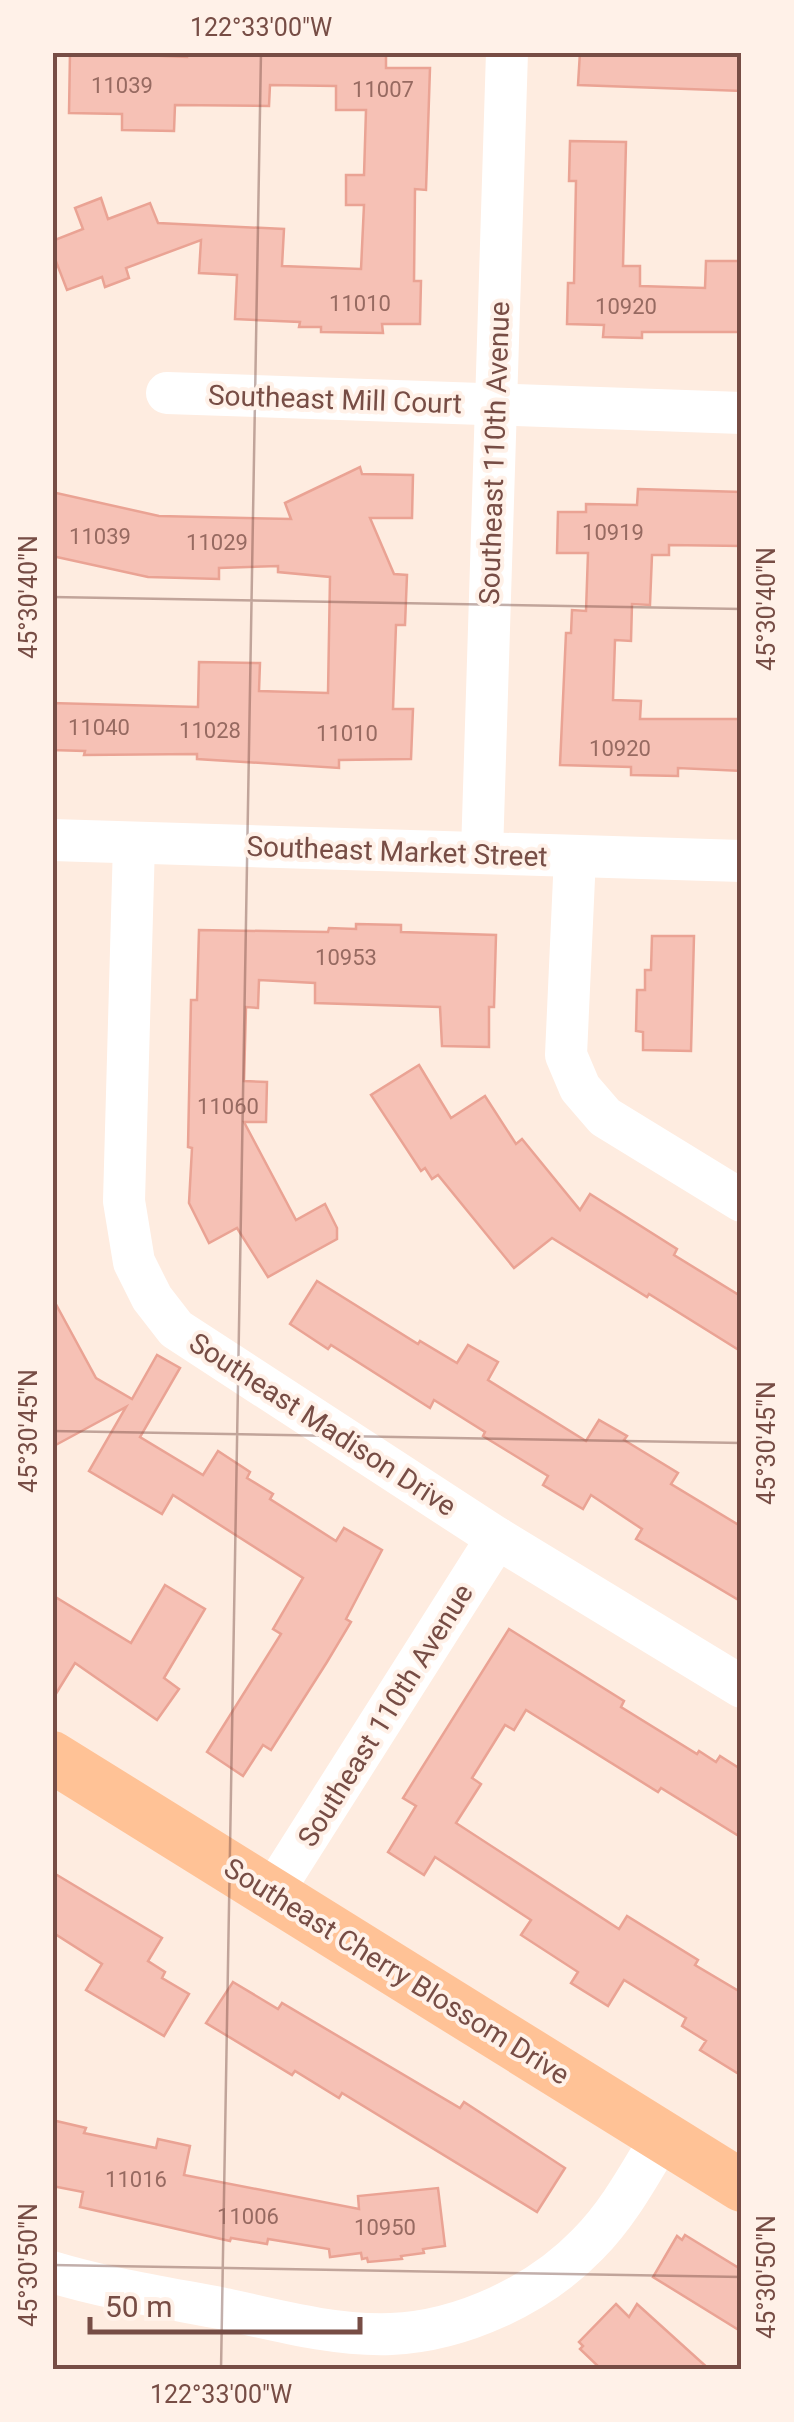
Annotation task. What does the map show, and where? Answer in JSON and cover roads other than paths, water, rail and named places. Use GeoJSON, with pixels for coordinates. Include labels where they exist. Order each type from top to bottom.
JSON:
{"type":"FeatureCollection","features":[{"type":"Feature","properties":{"kind":"main road","name":"Southeast Cherry Blossom Drive"},"geometry":{"type":"LineString","coordinates":[[52,1757],[742,2186]]}},
{"type":"Feature","properties":{"kind":"street","name":"Southeast 110th Avenue"},"geometry":{"type":"LineString","coordinates":[[482,854],[507,52]]}},
{"type":"Feature","properties":{"kind":"street","name":"Southeast Mill Court"},"geometry":{"type":"LineString","coordinates":[[168,393],[742,413]]}},
{"type":"Feature","properties":{"kind":"street","name":"Southeast Market Street"},"geometry":{"type":"LineString","coordinates":[[52,840],[742,862]]}},
{"type":"Feature","properties":{"kind":"street","name":"Southeast Madison Drive"},"geometry":{"type":"LineString","coordinates":[[134,842],[124,1201],[134,1262],[152,1298],[176,1329],[498,1538],[742,1687]]}},
{"type":"Feature","properties":{"kind":"street"},"geometry":{"type":"LineString","coordinates":[[575,856],[566,1055],[580,1088],[605,1117],[742,1201]]}},
{"type":"Feature","properties":{"kind":"street","name":"Southeast 110th Avenue"},"geometry":{"type":"LineString","coordinates":[[272,1893],[498,1538]]}},
{"type":"Feature","properties":{"kind":"street"},"geometry":{"type":"LineString","coordinates":[[52,2272],[311,2328],[388,2334],[436,2330],[498,2306],[547,2279],[588,2244],[614,2212],[662,2136]]}}]}
